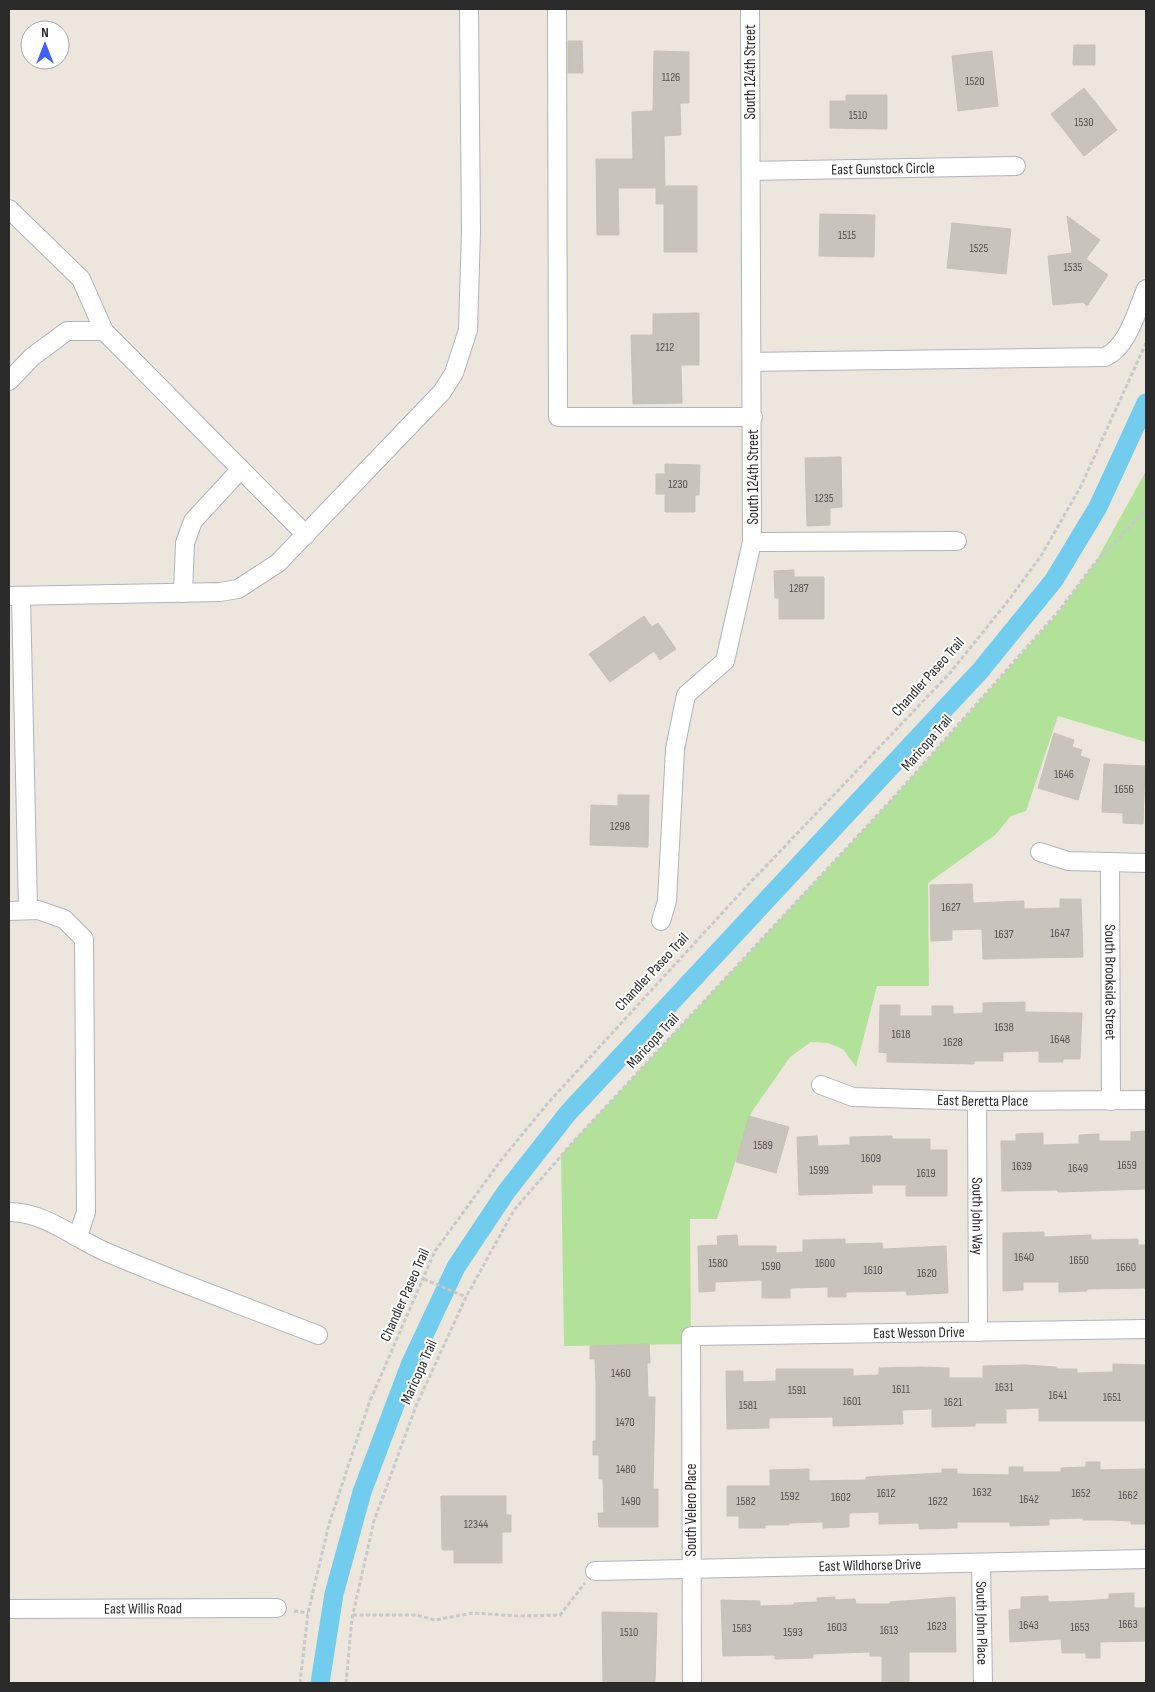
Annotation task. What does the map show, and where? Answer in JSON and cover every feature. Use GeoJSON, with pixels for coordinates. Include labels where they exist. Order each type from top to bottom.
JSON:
{"type":"FeatureCollection","features":[{"type":"Feature","properties":{"kind":"street"},"geometry":{"type":"LineString","coordinates":[[28,910],[15,596],[220,592],[238,589],[278,564],[442,392],[454,374],[468,330],[470,292],[469,9]]}},
{"type":"Feature","properties":{"kind":"street"},"geometry":{"type":"LineString","coordinates":[[557,9],[558,417],[753,417]]}},
{"type":"Feature","properties":{"kind":"street","name":"South 124th Street"},"geometry":{"type":"LineString","coordinates":[[661,921],[667,901],[675,749],[686,695],[725,661],[752,542],[753,362],[750,9]]}},
{"type":"Feature","properties":{"kind":"street","name":"East Gunstock Circle"},"geometry":{"type":"LineString","coordinates":[[751,171],[1016,166]]}},
{"type":"Feature","properties":{"kind":"street"},"geometry":{"type":"LineString","coordinates":[[9,209],[81,279],[104,331],[306,535]]}},
{"type":"Feature","properties":{"kind":"street"},"geometry":{"type":"LineString","coordinates":[[753,362],[1105,357],[1116,351],[1124,338],[1146,289]]}},
{"type":"Feature","properties":{"kind":"street"},"geometry":{"type":"LineString","coordinates":[[9,381],[32,357],[67,331],[104,331]]}},
{"type":"Feature","properties":{"kind":"street"},"geometry":{"type":"LineString","coordinates":[[183,593],[185,543],[193,520],[241,469]]}},
{"type":"Feature","properties":{"kind":"street"},"geometry":{"type":"LineString","coordinates":[[752,542],[957,541]]}},
{"type":"Feature","properties":{"kind":"street"},"geometry":{"type":"LineString","coordinates":[[1040,852],[1068,860],[1110,864],[1146,864]]}},
{"type":"Feature","properties":{"kind":"street","name":"South Brookside Street"},"geometry":{"type":"LineString","coordinates":[[1110,864],[1111,1101]]}},
{"type":"Feature","properties":{"kind":"street"},"geometry":{"type":"LineString","coordinates":[[9,910],[38,910],[64,919],[84,939],[86,1212],[80,1230],[75,1236]]}},
{"type":"Feature","properties":{"kind":"street","name":"East Beretta Place"},"geometry":{"type":"LineString","coordinates":[[821,1085],[853,1097],[977,1101],[1146,1100]]}},
{"type":"Feature","properties":{"kind":"street","name":"South John Way"},"geometry":{"type":"LineString","coordinates":[[977,1101],[978,1332]]}},
{"type":"Feature","properties":{"kind":"street"},"geometry":{"type":"LineString","coordinates":[[9,1212],[19,1212],[49,1222],[105,1251],[318,1335]]}},
{"type":"Feature","properties":{"kind":"street","name":"East Wesson Drive"},"geometry":{"type":"LineString","coordinates":[[691,1336],[1146,1329]]}},
{"type":"Feature","properties":{"kind":"street","name":"South Velero Place"},"geometry":{"type":"LineString","coordinates":[[691,1336],[692,1683]]}},
{"type":"Feature","properties":{"kind":"street","name":"East Wildhorse Drive"},"geometry":{"type":"LineString","coordinates":[[595,1571],[1146,1559]]}},
{"type":"Feature","properties":{"kind":"street","name":"South John Place"},"geometry":{"type":"LineString","coordinates":[[981,1563],[983,1683]]}},
{"type":"Feature","properties":{"kind":"street","name":"East Willis Road"},"geometry":{"type":"LineString","coordinates":[[9,1609],[277,1608]]}},
{"type":"Feature","properties":{"kind":"path","name":"Chandler Paseo Trail"},"geometry":{"type":"LineString","coordinates":[[300,1683],[308,1613],[329,1524],[369,1403],[435,1251],[502,1159],[548,1102],[746,886],[950,672],[1008,601],[1041,556],[1081,486],[1146,344]]}},
{"type":"Feature","properties":{"kind":"path","name":"Maricopa Trail"},"geometry":{"type":"LineString","coordinates":[[346,1683],[352,1616],[377,1512],[416,1406],[466,1297],[514,1210],[574,1141],[895,796],[1058,612],[1095,563],[1146,510]]}},
{"type":"Feature","properties":{"kind":"path"},"geometry":{"type":"LineString","coordinates":[[424,1279],[466,1297]]}},
{"type":"Feature","properties":{"kind":"path"},"geometry":{"type":"LineString","coordinates":[[352,1616],[416,1615],[435,1620],[473,1612],[518,1616],[560,1615],[595,1571]]}},
{"type":"Feature","properties":{"kind":"green space"},"geometry":{"type":"Polygon","coordinates":[[[1146,471],[1146,742],[1058,716],[1026,811],[1011,816],[995,835],[928,883],[929,986],[877,986],[856,1067],[843,1049],[828,1043],[811,1042],[790,1057],[751,1113],[717,1219],[690,1219],[691,1344],[564,1346],[561,1155],[895,796],[1058,613],[1095,563],[1146,471]]]}},
{"type":"Feature","properties":{"kind":"building"},"geometry":{"type":"Polygon","coordinates":[[[568,41],[582,41],[583,73],[568,73],[568,41]]]}},
{"type":"Feature","properties":{"kind":"building"},"geometry":{"type":"Polygon","coordinates":[[[1074,45],[1095,45],[1095,65],[1073,65],[1074,45]]]}},
{"type":"Feature","properties":{"kind":"building"},"geometry":{"type":"Polygon","coordinates":[[[654,51],[689,52],[689,103],[680,103],[681,135],[664,136],[665,186],[697,186],[697,252],[664,252],[664,204],[656,204],[656,188],[618,188],[619,235],[597,235],[596,159],[633,159],[632,112],[653,111],[654,51]]]}},
{"type":"Feature","properties":{"kind":"building"},"geometry":{"type":"Polygon","coordinates":[[[992,51],[998,106],[958,111],[952,56],[992,51]]]}},
{"type":"Feature","properties":{"kind":"building"},"geometry":{"type":"Polygon","coordinates":[[[1084,88],[1117,130],[1084,156],[1051,114],[1084,88]]]}},
{"type":"Feature","properties":{"kind":"building"},"geometry":{"type":"Polygon","coordinates":[[[846,95],[887,95],[887,129],[830,128],[830,101],[846,101],[846,95]]]}},
{"type":"Feature","properties":{"kind":"building"},"geometry":{"type":"Polygon","coordinates":[[[820,214],[875,215],[874,257],[819,256],[820,214]]]}},
{"type":"Feature","properties":{"kind":"building"},"geometry":{"type":"Polygon","coordinates":[[[1067,216],[1100,240],[1086,259],[1108,275],[1087,306],[1083,302],[1053,305],[1048,256],[1072,253],[1067,216]]]}},
{"type":"Feature","properties":{"kind":"building"},"geometry":{"type":"Polygon","coordinates":[[[952,223],[1011,229],[1006,274],[947,268],[952,223]]]}},
{"type":"Feature","properties":{"kind":"building"},"geometry":{"type":"Polygon","coordinates":[[[699,313],[699,365],[681,365],[682,403],[633,404],[631,335],[653,335],[653,314],[699,313]]]}},
{"type":"Feature","properties":{"kind":"building"},"geometry":{"type":"Polygon","coordinates":[[[841,457],[842,507],[830,508],[830,525],[807,526],[805,458],[841,457]]]}},
{"type":"Feature","properties":{"kind":"building"},"geometry":{"type":"Polygon","coordinates":[[[665,464],[700,465],[699,495],[695,495],[695,512],[665,512],[665,494],[656,494],[656,474],[665,474],[665,464]]]}},
{"type":"Feature","properties":{"kind":"building"},"geometry":{"type":"Polygon","coordinates":[[[794,570],[794,577],[824,577],[824,619],[779,619],[779,598],[775,598],[774,571],[794,570]]]}},
{"type":"Feature","properties":{"kind":"building"},"geometry":{"type":"Polygon","coordinates":[[[644,616],[652,627],[658,623],[676,649],[660,660],[654,651],[610,682],[589,654],[644,616]]]}},
{"type":"Feature","properties":{"kind":"building"},"geometry":{"type":"Polygon","coordinates":[[[1054,733],[1074,740],[1072,747],[1082,750],[1080,756],[1090,759],[1078,800],[1038,788],[1054,733]]]}},
{"type":"Feature","properties":{"kind":"building"},"geometry":{"type":"Polygon","coordinates":[[[1104,764],[1145,766],[1143,824],[1123,823],[1123,813],[1102,812],[1104,764]]]}},
{"type":"Feature","properties":{"kind":"building"},"geometry":{"type":"Polygon","coordinates":[[[618,795],[649,795],[648,847],[590,845],[591,805],[618,806],[618,795]]]}},
{"type":"Feature","properties":{"kind":"building"},"geometry":{"type":"Polygon","coordinates":[[[972,884],[973,903],[1024,901],[1024,909],[1060,908],[1060,899],[1081,899],[1083,957],[983,959],[982,929],[952,930],[952,940],[931,941],[930,885],[972,884]]]}},
{"type":"Feature","properties":{"kind":"building"},"geometry":{"type":"Polygon","coordinates":[[[1025,1002],[1025,1012],[1082,1013],[1080,1059],[1063,1059],[1063,1062],[1039,1062],[1039,1051],[1003,1052],[1003,1061],[974,1061],[974,1064],[887,1062],[887,1053],[879,1052],[880,1005],[900,1005],[900,1016],[932,1016],[932,1006],[953,1006],[953,1014],[983,1013],[983,1003],[1025,1002]]]}},
{"type":"Feature","properties":{"kind":"building"},"geometry":{"type":"Polygon","coordinates":[[[749,1116],[789,1127],[776,1173],[736,1162],[749,1116]]]}},
{"type":"Feature","properties":{"kind":"building"},"geometry":{"type":"Polygon","coordinates":[[[1146,1131],[1146,1189],[1058,1192],[1058,1190],[1002,1191],[1001,1141],[1016,1141],[1016,1134],[1043,1133],[1043,1145],[1079,1144],[1079,1135],[1099,1134],[1099,1141],[1131,1141],[1131,1132],[1146,1131]]]}},
{"type":"Feature","properties":{"kind":"building"},"geometry":{"type":"Polygon","coordinates":[[[817,1136],[818,1146],[850,1145],[850,1137],[892,1136],[892,1139],[930,1139],[930,1150],[947,1150],[947,1196],[906,1196],[906,1185],[872,1185],[872,1193],[799,1195],[797,1137],[817,1136]]]}},
{"type":"Feature","properties":{"kind":"building"},"geometry":{"type":"Polygon","coordinates":[[[1044,1232],[1044,1237],[1091,1235],[1091,1240],[1138,1239],[1138,1245],[1146,1245],[1146,1288],[1087,1289],[1087,1291],[1059,1292],[1059,1282],[1023,1282],[1023,1290],[1003,1291],[1003,1233],[1044,1232]]]}},
{"type":"Feature","properties":{"kind":"building"},"geometry":{"type":"Polygon","coordinates":[[[737,1235],[738,1246],[776,1246],[776,1253],[803,1252],[803,1240],[845,1239],[845,1244],[882,1243],[883,1249],[946,1246],[948,1293],[907,1295],[906,1291],[846,1292],[846,1297],[828,1297],[828,1287],[790,1288],[790,1298],[762,1298],[762,1280],[715,1282],[715,1291],[699,1292],[698,1246],[718,1245],[717,1236],[737,1235]]]}},
{"type":"Feature","properties":{"kind":"building"},"geometry":{"type":"Polygon","coordinates":[[[649,1344],[650,1363],[647,1363],[648,1397],[655,1397],[653,1489],[658,1489],[658,1527],[599,1527],[598,1513],[604,1513],[603,1479],[599,1479],[599,1455],[593,1455],[593,1441],[596,1441],[596,1383],[595,1359],[590,1359],[590,1346],[649,1344]]]}},
{"type":"Feature","properties":{"kind":"building"},"geometry":{"type":"Polygon","coordinates":[[[1113,1364],[1146,1365],[1146,1421],[1039,1421],[1039,1408],[1006,1409],[1006,1423],[975,1423],[975,1426],[932,1427],[932,1409],[902,1410],[903,1424],[833,1426],[833,1417],[769,1418],[769,1428],[727,1429],[726,1371],[743,1371],[743,1382],[776,1381],[776,1369],[853,1369],[853,1376],[879,1375],[879,1368],[949,1368],[949,1378],[983,1378],[983,1366],[1025,1365],[1056,1367],[1056,1369],[1077,1369],[1077,1373],[1113,1372],[1113,1364]]]}},
{"type":"Feature","properties":{"kind":"building"},"geometry":{"type":"Polygon","coordinates":[[[1086,1462],[1100,1462],[1100,1470],[1146,1469],[1146,1524],[1131,1524],[1131,1521],[1083,1520],[1083,1518],[1049,1519],[1049,1525],[1010,1526],[1010,1522],[957,1522],[957,1528],[919,1529],[919,1523],[879,1524],[879,1512],[849,1513],[849,1527],[823,1528],[823,1522],[765,1525],[765,1528],[739,1528],[739,1516],[727,1516],[727,1486],[770,1486],[770,1470],[809,1469],[809,1481],[866,1480],[866,1477],[942,1473],[942,1469],[957,1469],[957,1474],[1009,1475],[1009,1467],[1023,1467],[1023,1472],[1061,1472],[1061,1468],[1086,1467],[1086,1462]]]}},
{"type":"Feature","properties":{"kind":"building"},"geometry":{"type":"Polygon","coordinates":[[[441,1496],[506,1496],[506,1515],[511,1515],[511,1532],[502,1532],[502,1563],[454,1563],[454,1550],[442,1550],[441,1496]]]}},
{"type":"Feature","properties":{"kind":"building"},"geometry":{"type":"Polygon","coordinates":[[[1134,1593],[1134,1608],[1146,1608],[1146,1641],[1100,1642],[1100,1658],[1086,1658],[1086,1653],[1062,1653],[1061,1639],[1010,1642],[1009,1610],[1021,1609],[1021,1597],[1048,1596],[1048,1602],[1082,1601],[1109,1599],[1109,1594],[1134,1593]]]}},
{"type":"Feature","properties":{"kind":"building"},"geometry":{"type":"Polygon","coordinates":[[[835,1597],[835,1600],[855,1599],[856,1604],[890,1604],[890,1602],[955,1597],[956,1652],[909,1652],[909,1683],[882,1683],[882,1656],[870,1656],[870,1652],[813,1654],[813,1658],[775,1659],[775,1655],[723,1656],[721,1600],[760,1601],[760,1606],[794,1605],[794,1603],[817,1602],[817,1598],[835,1597]]]}},
{"type":"Feature","properties":{"kind":"building"},"geometry":{"type":"Polygon","coordinates":[[[602,1612],[657,1613],[655,1683],[603,1683],[602,1612]]]}},
{"type":"Feature","properties":{"kind":"waterway"},"geometry":{"type":"LineString","coordinates":[[320,1683],[334,1594],[362,1492],[410,1365],[456,1267],[506,1192],[568,1113],[980,671],[1054,580],[1098,507],[1146,403]]}}]}
